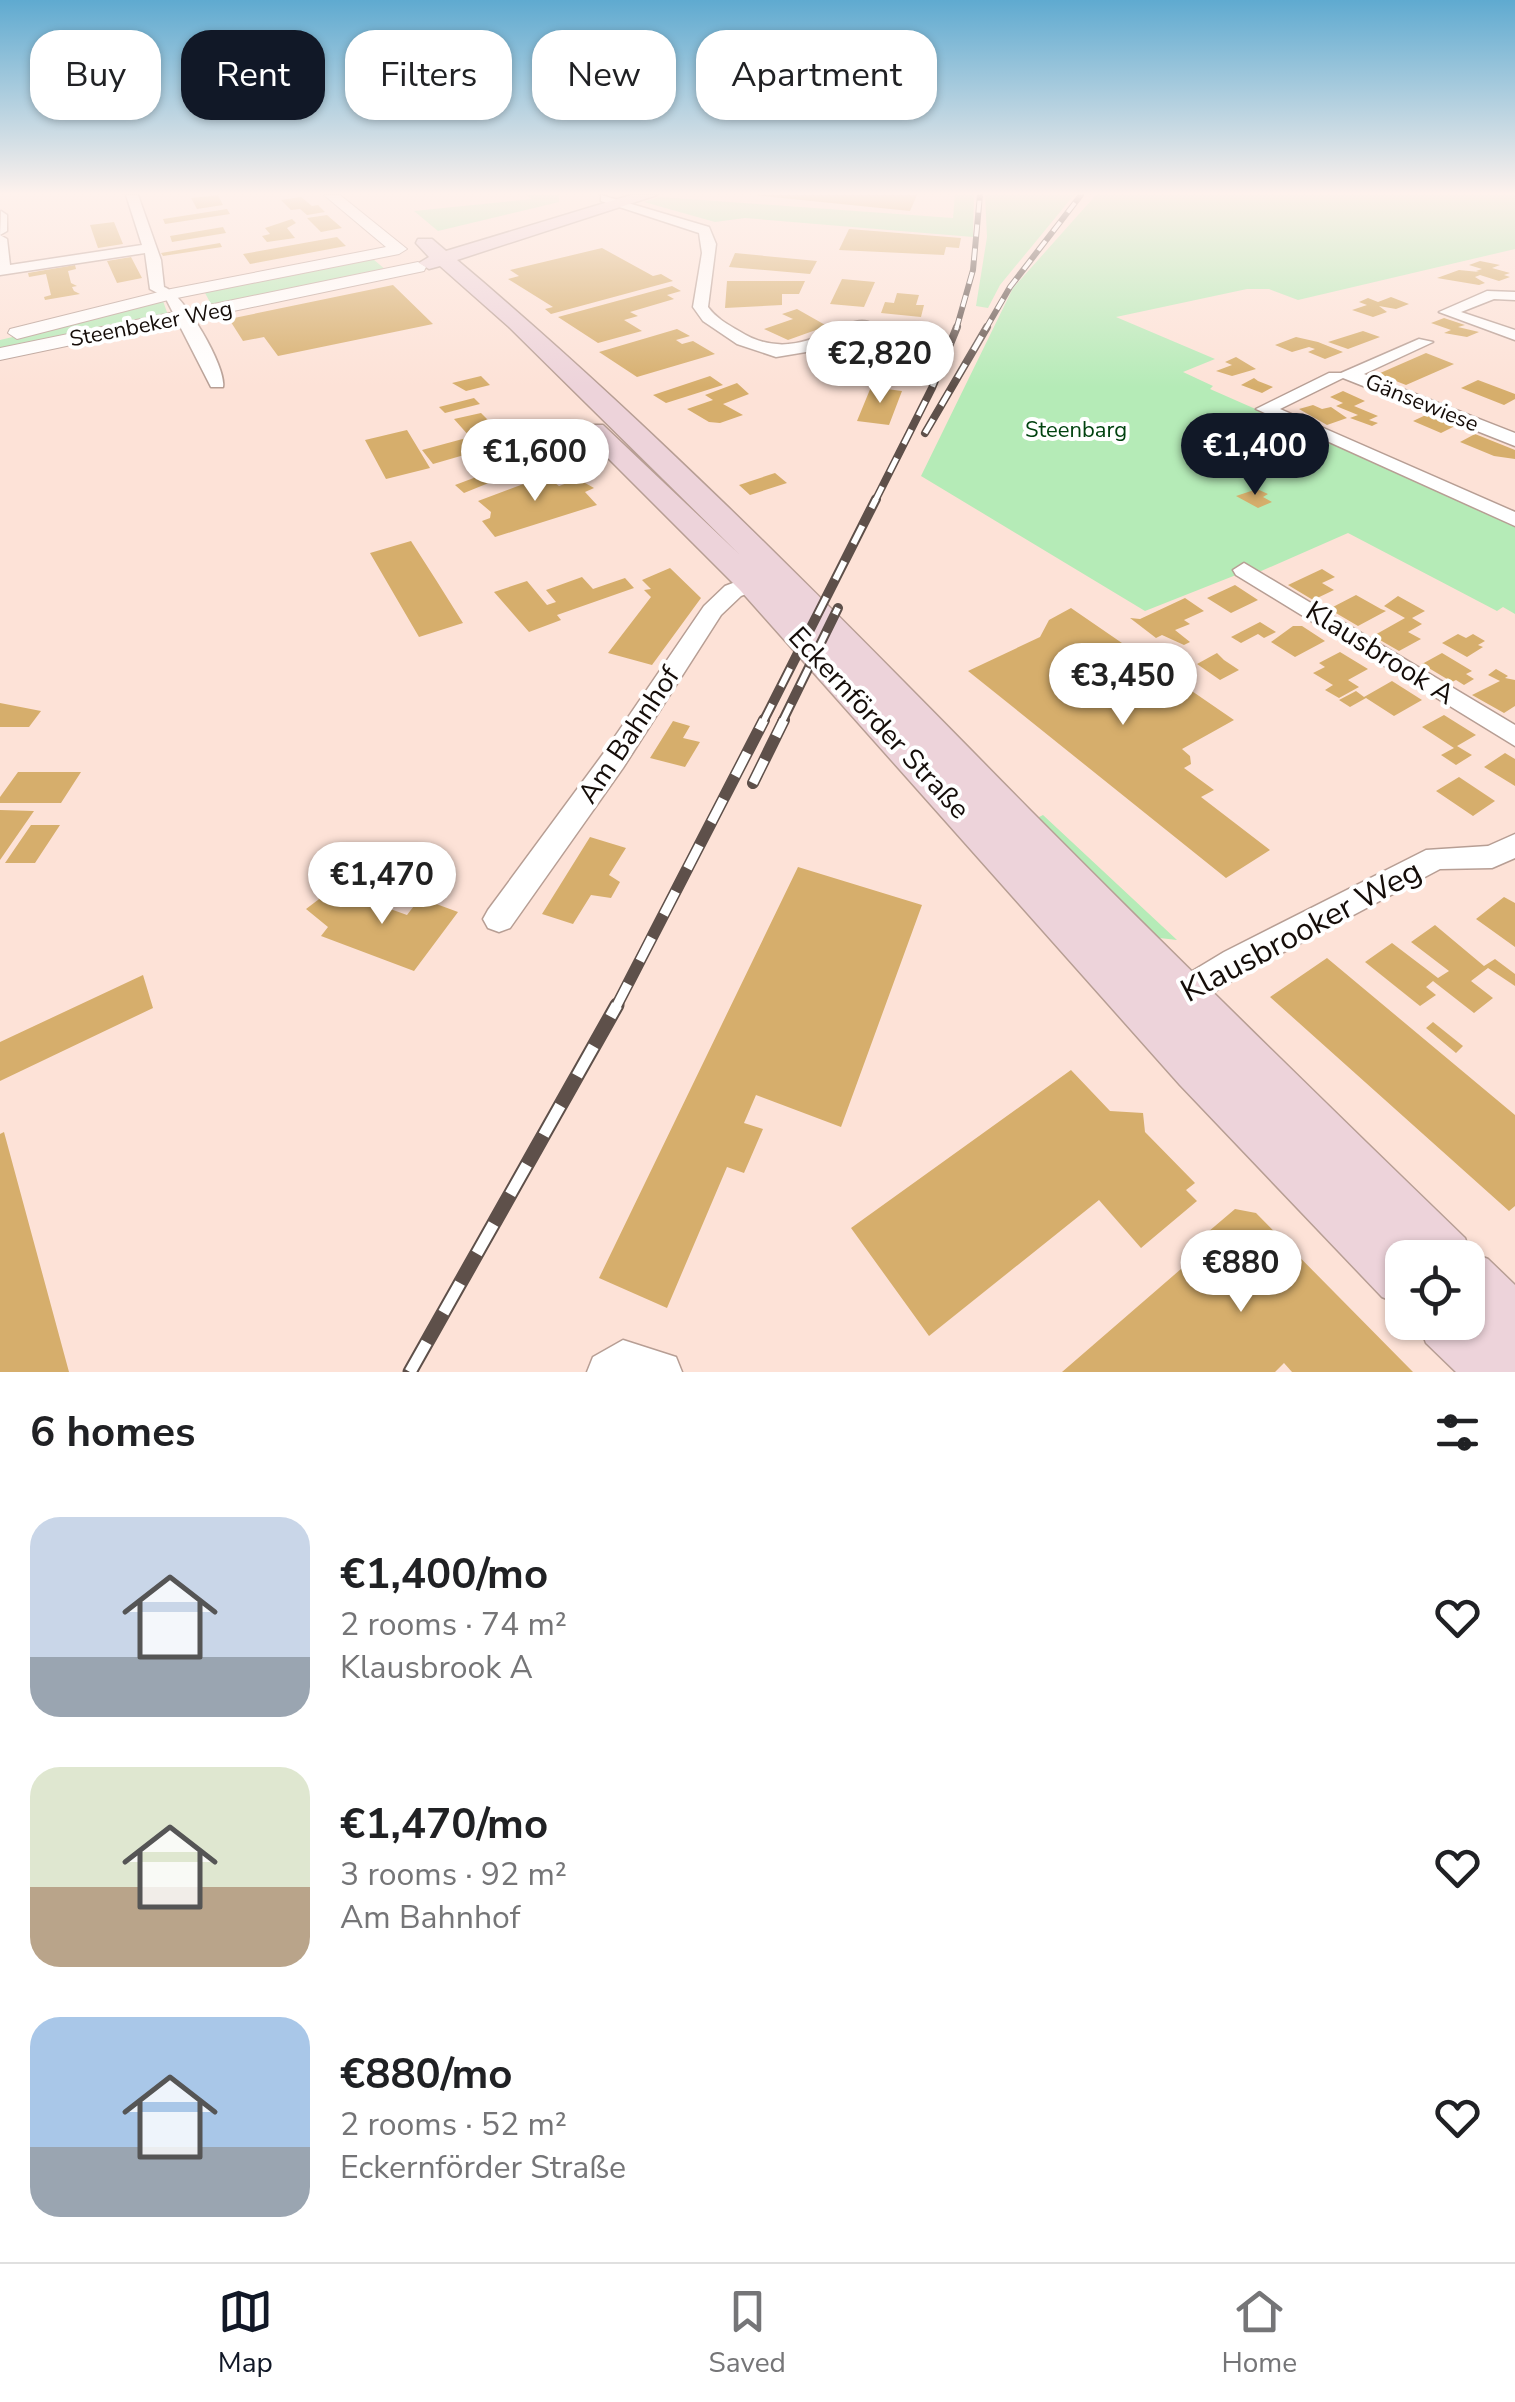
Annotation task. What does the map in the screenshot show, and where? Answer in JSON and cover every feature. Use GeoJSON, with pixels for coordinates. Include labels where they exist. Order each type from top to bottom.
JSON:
{"type":"FeatureCollection","features":[{"type":"Feature","properties":{"kind":"main road","name":"Eckernförder Straße"},"geometry":{"type":"LineString","coordinates":[[428,259],[550,386],[764,578],[1165,1005],[1385,1257]]}},
{"type":"Feature","properties":{"kind":"main road","name":"Eckernförder Straße"},"geometry":{"type":"LineString","coordinates":[[1165,1005],[1426,1240]]}},
{"type":"Feature","properties":{"kind":"main road"},"geometry":{"type":"LineString","coordinates":[[1485,1297],[1515,1326]]}},
{"type":"Feature","properties":{"kind":"main road"},"geometry":{"type":"LineString","coordinates":[[1466,1340],[1498,1372]]}},
{"type":"Feature","properties":{"kind":"street"},"geometry":{"type":"LineString","coordinates":[[2,271],[78,259]]}},
{"type":"Feature","properties":{"kind":"street"},"geometry":{"type":"LineString","coordinates":[[154,259],[157,288],[172,294],[218,384]]}},
{"type":"Feature","properties":{"kind":"street","name":"Steenbeker Weg"},"geometry":{"type":"LineString","coordinates":[[0,337],[172,294],[368,259]]}},
{"type":"Feature","properties":{"kind":"street","name":"Steenbeker Weg"},"geometry":{"type":"LineString","coordinates":[[0,354],[183,318],[388,259]]}},
{"type":"Feature","properties":{"kind":"street"},"geometry":{"type":"LineString","coordinates":[[707,259],[698,303],[704,314],[750,348],[784,354],[864,324]]}},
{"type":"Feature","properties":{"kind":"street"},"geometry":{"type":"LineString","coordinates":[[1515,296],[1492,294],[1447,312],[1515,336]]}},
{"type":"Feature","properties":{"kind":"street","name":"Gänsewiese"},"geometry":{"type":"LineString","coordinates":[[1424,342],[1349,374],[1515,440]]}},
{"type":"Feature","properties":{"kind":"street"},"geometry":{"type":"LineString","coordinates":[[1335,377],[1265,408],[1515,520]]}},
{"type":"Feature","properties":{"kind":"street","name":"Klausbrook A"},"geometry":{"type":"LineString","coordinates":[[1244,570],[1515,737]]}},
{"type":"Feature","properties":{"kind":"street","name":"Am Bahnhof"},"geometry":{"type":"LineString","coordinates":[[499,919],[613,761],[712,612],[734,591],[764,578]]}},
{"type":"Feature","properties":{"kind":"street","name":"Klausbrooker Weg"},"geometry":{"type":"LineString","coordinates":[[1165,1005],[1235,962],[1436,858],[1492,857],[1515,845]]}},
{"type":"Feature","properties":{"kind":"street"},"geometry":{"type":"LineString","coordinates":[[608,1372],[623,1361],[661,1372]]}},
{"type":"Feature","properties":{"kind":"green space"},"geometry":{"type":"Polygon","coordinates":[[[373,259],[386,270],[213,308],[204,291],[373,259]]]}},
{"type":"Feature","properties":{"kind":"green space"},"geometry":{"type":"Polygon","coordinates":[[[983,259],[1021,259],[1000,285],[988,308],[976,306],[983,259]]]}},
{"type":"Feature","properties":{"kind":"green space","name":"Steenbarg"},"geometry":{"type":"Polygon","coordinates":[[[1039,259],[1472,259],[1298,300],[1269,289],[1247,289],[1116,317],[1215,359],[1183,372],[1213,386],[1210,389],[1515,523],[1515,614],[1503,607],[1497,611],[1348,533],[1243,579],[1236,575],[1145,611],[921,476],[1013,288],[1039,259]]]}},
{"type":"Feature","properties":{"kind":"green space"},"geometry":{"type":"Polygon","coordinates":[[[163,301],[168,315],[0,351],[0,340],[163,301]]]}},
{"type":"Feature","properties":{"kind":"green space"},"geometry":{"type":"Polygon","coordinates":[[[1043,815],[1177,940],[1151,937],[1037,818],[1043,815]]]}},
{"type":"Feature","properties":{"kind":"building"},"geometry":{"type":"Polygon","coordinates":[[[132,259],[142,278],[117,283],[107,261],[132,259]]]}},
{"type":"Feature","properties":{"kind":"building"},"geometry":{"type":"Polygon","coordinates":[[[247,259],[277,259],[250,264],[247,259]]]}},
{"type":"Feature","properties":{"kind":"building"},"geometry":{"type":"Polygon","coordinates":[[[556,259],[622,259],[653,276],[661,274],[673,281],[551,314],[545,309],[553,307],[508,279],[519,276],[510,270],[556,259]]]}},
{"type":"Feature","properties":{"kind":"building"},"geometry":{"type":"Polygon","coordinates":[[[732,259],[817,261],[810,274],[729,267],[732,259]]]}},
{"type":"Feature","properties":{"kind":"building"},"geometry":{"type":"Polygon","coordinates":[[[1480,261],[1500,265],[1492,268],[1510,273],[1504,275],[1510,277],[1499,281],[1480,275],[1475,277],[1485,283],[1479,285],[1437,278],[1459,270],[1479,272],[1476,271],[1482,269],[1469,265],[1480,261]]]}},
{"type":"Feature","properties":{"kind":"building"},"geometry":{"type":"Polygon","coordinates":[[[75,265],[76,269],[68,271],[71,283],[77,286],[72,287],[74,291],[80,294],[45,300],[51,295],[46,274],[29,277],[28,273],[75,265]]]}},
{"type":"Feature","properties":{"kind":"building"},"geometry":{"type":"Polygon","coordinates":[[[842,279],[875,282],[864,307],[830,304],[842,279]]]}},
{"type":"Feature","properties":{"kind":"building"},"geometry":{"type":"Polygon","coordinates":[[[727,281],[805,281],[799,294],[782,294],[782,305],[725,308],[727,281]]]}},
{"type":"Feature","properties":{"kind":"building"},"geometry":{"type":"Polygon","coordinates":[[[393,285],[433,324],[278,356],[264,337],[243,341],[229,319],[393,285]]]}},
{"type":"Feature","properties":{"kind":"building"},"geometry":{"type":"Polygon","coordinates":[[[672,286],[681,291],[667,295],[674,299],[630,312],[638,316],[624,320],[642,331],[598,343],[558,317],[672,286]]]}},
{"type":"Feature","properties":{"kind":"building"},"geometry":{"type":"Polygon","coordinates":[[[897,293],[919,295],[916,305],[924,305],[921,317],[881,313],[885,302],[894,303],[897,293]]]}},
{"type":"Feature","properties":{"kind":"building"},"geometry":{"type":"Polygon","coordinates":[[[1391,297],[1409,304],[1396,309],[1379,306],[1387,312],[1373,317],[1352,310],[1367,305],[1359,302],[1368,298],[1378,302],[1391,297]]]}},
{"type":"Feature","properties":{"kind":"building"},"geometry":{"type":"Polygon","coordinates":[[[797,309],[827,326],[788,340],[764,329],[793,319],[782,314],[797,309]]]}},
{"type":"Feature","properties":{"kind":"building"},"geometry":{"type":"Polygon","coordinates":[[[1444,318],[1465,325],[1458,327],[1479,332],[1467,337],[1444,333],[1451,330],[1431,323],[1444,318]]]}},
{"type":"Feature","properties":{"kind":"building"},"geometry":{"type":"Polygon","coordinates":[[[677,329],[690,336],[676,340],[682,344],[693,341],[715,354],[637,377],[599,352],[677,329]]]}},
{"type":"Feature","properties":{"kind":"building"},"geometry":{"type":"Polygon","coordinates":[[[882,329],[912,332],[909,340],[937,343],[933,355],[927,354],[924,363],[903,358],[906,350],[875,347],[882,329]]]}},
{"type":"Feature","properties":{"kind":"building"},"geometry":{"type":"Polygon","coordinates":[[[1363,331],[1380,337],[1348,349],[1328,342],[1363,331]]]}},
{"type":"Feature","properties":{"kind":"building"},"geometry":{"type":"Polygon","coordinates":[[[1296,337],[1343,352],[1325,359],[1308,352],[1315,349],[1309,347],[1292,352],[1275,345],[1296,337]]]}},
{"type":"Feature","properties":{"kind":"building"},"geometry":{"type":"Polygon","coordinates":[[[1426,353],[1454,364],[1406,385],[1378,374],[1426,353]]]}},
{"type":"Feature","properties":{"kind":"building"},"geometry":{"type":"Polygon","coordinates":[[[1236,357],[1256,369],[1232,376],[1216,371],[1232,365],[1225,362],[1236,357]]]}},
{"type":"Feature","properties":{"kind":"building"},"geometry":{"type":"Polygon","coordinates":[[[481,376],[490,385],[466,391],[452,383],[481,376]]]}},
{"type":"Feature","properties":{"kind":"building"},"geometry":{"type":"Polygon","coordinates":[[[710,376],[723,385],[666,403],[653,395],[710,376]]]}},
{"type":"Feature","properties":{"kind":"building"},"geometry":{"type":"Polygon","coordinates":[[[1254,378],[1273,387],[1262,393],[1241,385],[1254,378]]]}},
{"type":"Feature","properties":{"kind":"building"},"geometry":{"type":"Polygon","coordinates":[[[1478,380],[1515,394],[1515,399],[1504,405],[1461,388],[1478,380]]]}},
{"type":"Feature","properties":{"kind":"building"},"geometry":{"type":"Polygon","coordinates":[[[737,383],[749,394],[723,404],[743,415],[720,423],[709,422],[687,409],[713,400],[705,395],[737,383]]]}},
{"type":"Feature","properties":{"kind":"building"},"geometry":{"type":"Polygon","coordinates":[[[871,387],[902,391],[889,425],[857,421],[871,387]]]}},
{"type":"Feature","properties":{"kind":"building"},"geometry":{"type":"Polygon","coordinates":[[[1343,391],[1365,401],[1354,406],[1378,416],[1369,420],[1378,423],[1372,426],[1350,418],[1358,415],[1336,406],[1343,403],[1330,397],[1343,391]]]}},
{"type":"Feature","properties":{"kind":"building"},"geometry":{"type":"Polygon","coordinates":[[[474,398],[480,404],[445,413],[439,407],[474,398]]]}},
{"type":"Feature","properties":{"kind":"building"},"geometry":{"type":"Polygon","coordinates":[[[1313,405],[1331,407],[1347,418],[1327,425],[1299,409],[1313,405]]]}},
{"type":"Feature","properties":{"kind":"building"},"geometry":{"type":"Polygon","coordinates":[[[481,413],[498,430],[525,423],[536,434],[523,438],[540,446],[550,457],[513,467],[502,455],[525,450],[516,440],[433,464],[422,450],[470,437],[454,419],[481,413]]]}},
{"type":"Feature","properties":{"kind":"building"},"geometry":{"type":"Polygon","coordinates":[[[1428,414],[1455,426],[1441,433],[1413,421],[1428,414]]]}},
{"type":"Feature","properties":{"kind":"building"},"geometry":{"type":"Polygon","coordinates":[[[407,430],[430,468],[386,479],[365,440],[407,430]]]}},
{"type":"Feature","properties":{"kind":"building"},"geometry":{"type":"Polygon","coordinates":[[[1475,434],[1515,450],[1515,459],[1494,456],[1460,442],[1475,434]]]}},
{"type":"Feature","properties":{"kind":"building"},"geometry":{"type":"Polygon","coordinates":[[[487,473],[496,480],[464,493],[455,485],[487,473]]]}},
{"type":"Feature","properties":{"kind":"building"},"geometry":{"type":"Polygon","coordinates":[[[775,473],[787,483],[750,495],[739,485],[775,473]]]}},
{"type":"Feature","properties":{"kind":"building"},"geometry":{"type":"Polygon","coordinates":[[[545,476],[559,486],[578,479],[594,488],[585,492],[597,505],[495,537],[482,521],[490,518],[491,512],[478,501],[545,476]]]}},
{"type":"Feature","properties":{"kind":"building"},"geometry":{"type":"Polygon","coordinates":[[[1257,489],[1268,494],[1263,497],[1272,502],[1258,508],[1236,496],[1257,489]]]}},
{"type":"Feature","properties":{"kind":"building"},"geometry":{"type":"Polygon","coordinates":[[[411,541],[463,623],[419,637],[370,553],[411,541]]]}},
{"type":"Feature","properties":{"kind":"building"},"geometry":{"type":"Polygon","coordinates":[[[670,568],[701,598],[652,665],[608,653],[651,597],[644,590],[651,589],[642,580],[670,568]]]}},
{"type":"Feature","properties":{"kind":"building"},"geometry":{"type":"Polygon","coordinates":[[[1322,569],[1335,577],[1322,583],[1334,590],[1313,600],[1288,585],[1322,569]]]}},
{"type":"Feature","properties":{"kind":"building"},"geometry":{"type":"Polygon","coordinates":[[[582,577],[593,589],[625,578],[634,588],[557,615],[561,620],[529,632],[494,592],[527,581],[547,605],[556,602],[546,590],[582,577]]]}},
{"type":"Feature","properties":{"kind":"building"},"geometry":{"type":"Polygon","coordinates":[[[1235,585],[1258,600],[1231,613],[1207,598],[1235,585]]]}},
{"type":"Feature","properties":{"kind":"building"},"geometry":{"type":"Polygon","coordinates":[[[1356,595],[1386,611],[1358,626],[1329,609],[1356,595]]]}},
{"type":"Feature","properties":{"kind":"building"},"geometry":{"type":"Polygon","coordinates":[[[1398,596],[1425,611],[1412,618],[1422,624],[1408,632],[1421,639],[1399,651],[1373,636],[1405,618],[1384,606],[1398,596]]]}},
{"type":"Feature","properties":{"kind":"building"},"geometry":{"type":"Polygon","coordinates":[[[1185,598],[1204,611],[1184,620],[1190,624],[1175,630],[1190,642],[1184,645],[1162,635],[1156,638],[1130,618],[1140,619],[1185,598]]]}},
{"type":"Feature","properties":{"kind":"building"},"geometry":{"type":"Polygon","coordinates":[[[1071,608],[1234,720],[1182,749],[1190,756],[1191,764],[1184,768],[1214,790],[1201,797],[1270,850],[1226,878],[968,671],[1040,637],[1049,620],[1071,608]]]}},
{"type":"Feature","properties":{"kind":"building"},"geometry":{"type":"Polygon","coordinates":[[[1260,622],[1276,632],[1264,638],[1258,634],[1241,643],[1231,637],[1260,622]]]}},
{"type":"Feature","properties":{"kind":"building"},"geometry":{"type":"Polygon","coordinates":[[[1293,626],[1302,626],[1325,641],[1295,657],[1271,642],[1293,626]]]}},
{"type":"Feature","properties":{"kind":"building"},"geometry":{"type":"Polygon","coordinates":[[[1458,634],[1466,638],[1473,634],[1485,641],[1478,645],[1483,647],[1467,657],[1442,643],[1458,634]]]}},
{"type":"Feature","properties":{"kind":"building"},"geometry":{"type":"Polygon","coordinates":[[[1340,652],[1368,669],[1348,680],[1359,687],[1339,698],[1325,690],[1333,685],[1313,673],[1325,667],[1319,663],[1340,652]]]}},
{"type":"Feature","properties":{"kind":"building"},"geometry":{"type":"Polygon","coordinates":[[[1217,653],[1239,670],[1220,680],[1197,664],[1217,653]]]}},
{"type":"Feature","properties":{"kind":"building"},"geometry":{"type":"Polygon","coordinates":[[[1442,653],[1472,671],[1466,674],[1474,679],[1464,685],[1452,682],[1422,664],[1442,653]]]}},
{"type":"Feature","properties":{"kind":"building"},"geometry":{"type":"Polygon","coordinates":[[[1496,669],[1508,676],[1505,678],[1515,680],[1515,706],[1504,713],[1472,695],[1500,681],[1488,675],[1496,669]]]}},
{"type":"Feature","properties":{"kind":"building"},"geometry":{"type":"Polygon","coordinates":[[[1392,681],[1422,700],[1394,716],[1366,698],[1350,707],[1339,700],[1356,691],[1364,697],[1392,681]]]}},
{"type":"Feature","properties":{"kind":"building"},"geometry":{"type":"Polygon","coordinates":[[[0,703],[41,711],[29,727],[0,727],[0,703]]]}},
{"type":"Feature","properties":{"kind":"building"},"geometry":{"type":"Polygon","coordinates":[[[1444,715],[1476,735],[1457,746],[1472,755],[1456,765],[1441,755],[1454,748],[1422,727],[1444,715]]]}},
{"type":"Feature","properties":{"kind":"building"},"geometry":{"type":"Polygon","coordinates":[[[673,721],[690,726],[683,738],[700,742],[685,767],[650,758],[673,721]]]}},
{"type":"Feature","properties":{"kind":"building"},"geometry":{"type":"Polygon","coordinates":[[[1505,753],[1515,759],[1515,786],[1484,767],[1505,753]]]}},
{"type":"Feature","properties":{"kind":"building"},"geometry":{"type":"Polygon","coordinates":[[[18,772],[81,772],[61,803],[0,803],[0,797],[18,772]]]}},
{"type":"Feature","properties":{"kind":"building"},"geometry":{"type":"Polygon","coordinates":[[[1459,777],[1495,801],[1473,816],[1436,791],[1459,777]]]}},
{"type":"Feature","properties":{"kind":"building"},"geometry":{"type":"Polygon","coordinates":[[[0,810],[34,811],[0,860],[0,810]]]}},
{"type":"Feature","properties":{"kind":"building"},"geometry":{"type":"Polygon","coordinates":[[[31,825],[60,825],[35,863],[5,863],[31,825]]]}},
{"type":"Feature","properties":{"kind":"building"},"geometry":{"type":"Polygon","coordinates":[[[590,837],[626,848],[609,875],[620,882],[611,898],[591,895],[573,924],[542,914],[590,837]]]}},
{"type":"Feature","properties":{"kind":"building"},"geometry":{"type":"Polygon","coordinates":[[[798,867],[922,905],[841,1127],[756,1095],[744,1123],[763,1129],[744,1173],[727,1167],[667,1308],[599,1278],[798,867]]]}},
{"type":"Feature","properties":{"kind":"building"},"geometry":{"type":"Polygon","coordinates":[[[339,884],[354,896],[407,915],[420,898],[458,912],[414,971],[321,936],[328,927],[306,909],[339,884]]]}},
{"type":"Feature","properties":{"kind":"building"},"geometry":{"type":"Polygon","coordinates":[[[1504,897],[1515,903],[1515,947],[1476,919],[1504,897]]]}},
{"type":"Feature","properties":{"kind":"building"},"geometry":{"type":"Polygon","coordinates":[[[1435,925],[1484,966],[1495,959],[1515,974],[1515,986],[1488,968],[1471,981],[1493,998],[1474,1013],[1433,981],[1426,987],[1436,995],[1420,1006],[1365,962],[1392,943],[1438,978],[1449,971],[1411,942],[1435,925]]]}},
{"type":"Feature","properties":{"kind":"building"},"geometry":{"type":"Polygon","coordinates":[[[1327,958],[1515,1115],[1515,1206],[1509,1211],[1270,997],[1327,958]]]}},
{"type":"Feature","properties":{"kind":"building"},"geometry":{"type":"Polygon","coordinates":[[[143,975],[153,1008],[0,1081],[0,1042],[143,975]]]}},
{"type":"Feature","properties":{"kind":"building"},"geometry":{"type":"Polygon","coordinates":[[[1433,1022],[1463,1046],[1456,1053],[1426,1028],[1433,1022]]]}},
{"type":"Feature","properties":{"kind":"building"},"geometry":{"type":"Polygon","coordinates":[[[1071,1070],[1110,1111],[1143,1113],[1145,1132],[1195,1183],[1186,1190],[1197,1201],[1141,1248],[1099,1200],[929,1336],[851,1228],[1071,1070]]]}},
{"type":"Feature","properties":{"kind":"building"},"geometry":{"type":"Polygon","coordinates":[[[4,1132],[69,1372],[0,1372],[0,1134],[4,1132]]]}},
{"type":"Feature","properties":{"kind":"building"},"geometry":{"type":"Polygon","coordinates":[[[1235,1209],[1256,1213],[1413,1372],[1292,1372],[1284,1363],[1275,1372],[1062,1372],[1196,1256],[1195,1243],[1235,1209]]]}},
{"type":"Feature","properties":{"kind":"railway"},"geometry":{"type":"LineString","coordinates":[[957,328],[974,259]]}},
{"type":"Feature","properties":{"kind":"railway"},"geometry":{"type":"LineString","coordinates":[[985,330],[1032,259]]}},
{"type":"Feature","properties":{"kind":"railway"},"geometry":{"type":"LineString","coordinates":[[925,433],[987,327]]}},
{"type":"Feature","properties":{"kind":"railway"},"geometry":{"type":"LineString","coordinates":[[875,501],[932,388],[957,328]]}},
{"type":"Feature","properties":{"kind":"railway"},"geometry":{"type":"LineString","coordinates":[[763,722],[876,499]]}},
{"type":"Feature","properties":{"kind":"railway"},"geometry":{"type":"LineString","coordinates":[[782,722],[838,608]]}},
{"type":"Feature","properties":{"kind":"railway"},"geometry":{"type":"LineString","coordinates":[[616,1007],[764,720]]}},
{"type":"Feature","properties":{"kind":"railway"},"geometry":{"type":"LineString","coordinates":[[753,783],[784,720]]}},
{"type":"Feature","properties":{"kind":"railway"},"geometry":{"type":"LineString","coordinates":[[410,1372],[617,1005]]}}]}
